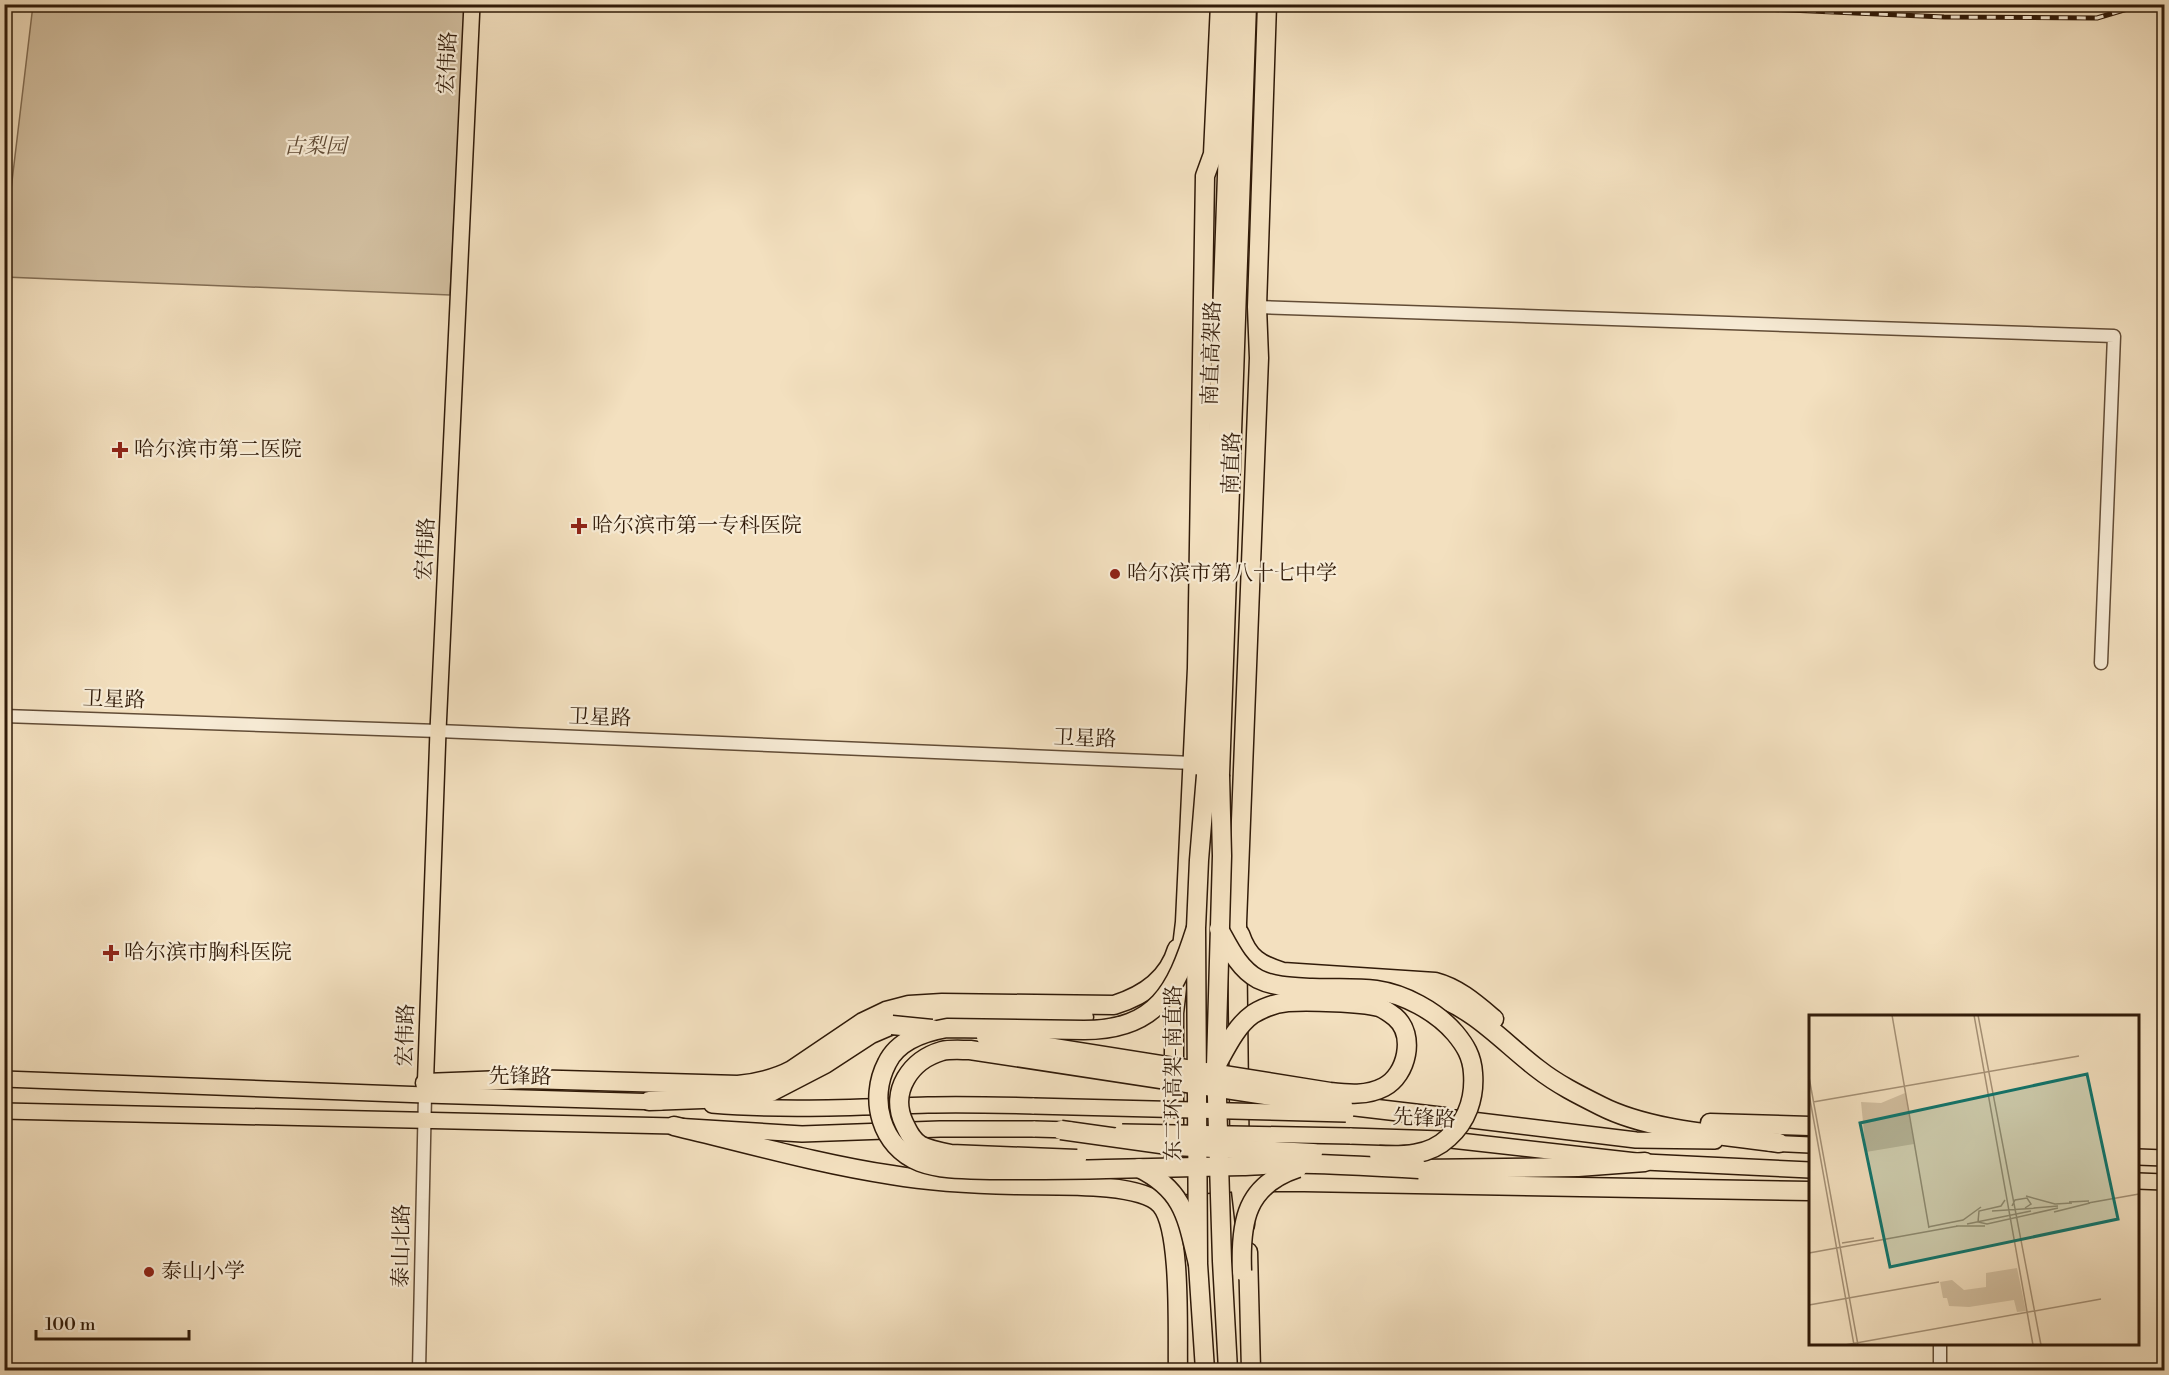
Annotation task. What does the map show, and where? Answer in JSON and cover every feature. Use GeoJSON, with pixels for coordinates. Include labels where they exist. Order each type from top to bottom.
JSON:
{"type":"FeatureCollection","features":[{"type":"Feature","properties":{"kind":"highway","name":"南直路"},"geometry":{"type":"LineString","coordinates":[[1191,925],[1206,771],[1197,668],[1205,176],[1213,154],[1220,4]]}},
{"type":"Feature","properties":{"kind":"highway","name":"南直高架路"},"geometry":{"type":"LineString","coordinates":[[1206,771],[1233,4]]}},
{"type":"Feature","properties":{"kind":"highway","name":"南直高架路"},"geometry":{"type":"LineString","coordinates":[[1206,771],[1247,4]]}},
{"type":"Feature","properties":{"kind":"highway","name":"南直路"},"geometry":{"type":"LineString","coordinates":[[1245,1265],[1240,1182],[1237,923],[1259,358],[1257,307],[1267,4]]}},
{"type":"Feature","properties":{"kind":"highway"},"geometry":{"type":"LineString","coordinates":[[1199,860],[1193,815],[1213,198],[1205,176]]}},
{"type":"Feature","properties":{"kind":"highway"},"geometry":{"type":"LineString","coordinates":[[1222,856],[1234,774],[1249,389],[1259,358]]}},
{"type":"Feature","properties":{"kind":"highway","name":"东二环高架-南直路"},"geometry":{"type":"LineString","coordinates":[[1206,771],[1222,856],[1216,1066],[1228,1371]]}},
{"type":"Feature","properties":{"kind":"highway","name":"东二环高架-南直路"},"geometry":{"type":"LineString","coordinates":[[1205,1371],[1198,1264],[1191,925],[1206,771]]}},
{"type":"Feature","properties":{"kind":"highway"},"geometry":{"type":"LineString","coordinates":[[1237,923],[1243,945],[1264,967],[1283,972],[1400,978],[1447,985],[1464,994],[1602,1107]]}},
{"type":"Feature","properties":{"kind":"highway"},"geometry":{"type":"LineString","coordinates":[[425,1089],[527,1079],[753,1084],[792,1070],[863,1022],[886,1011],[909,1005],[942,1003],[1114,1005],[1135,998],[1155,985],[1165,973],[1191,925]]}},
{"type":"Feature","properties":{"kind":"highway"},"geometry":{"type":"LineString","coordinates":[[1191,925],[1184,966],[1174,985],[1153,1009],[1140,1019],[1123,1027],[1104,1030],[947,1028],[912,1038],[898,1048],[887,1062],[880,1080],[877,1098],[884,1129],[905,1153],[920,1162],[960,1169],[1057,1170],[1313,1164],[1419,1169],[1578,1167],[1645,1162]]}},
{"type":"Feature","properties":{"kind":"highway"},"geometry":{"type":"LineString","coordinates":[[1161,1204],[1174,1187],[1174,1014],[1191,925]]}},
{"type":"Feature","properties":{"kind":"highway"},"geometry":{"type":"LineString","coordinates":[[1219,929],[1233,954],[1247,971],[1269,983],[1289,987],[1415,992],[1434,996],[1453,1004],[1478,1021],[1560,1085],[1602,1107],[1634,1119],[1661,1125],[1779,1143]]}},
{"type":"Feature","properties":{"kind":"highway"},"geometry":{"type":"LineString","coordinates":[[1061,1130],[1175,1146],[1401,1156],[1425,1152],[1445,1141],[1457,1130],[1469,1109],[1473,1096],[1473,1066],[1466,1046],[1446,1022],[1428,1010],[1376,990]]}},
{"type":"Feature","properties":{"kind":"highway"},"geometry":{"type":"LineString","coordinates":[[892,1024],[918,1026],[1352,1094],[1377,1090],[1386,1087],[1394,1080],[1404,1062],[1407,1041],[1397,1018],[1380,1008],[1286,1002],[1252,1015],[1232,1036],[1216,1066]]}},
{"type":"Feature","properties":{"kind":"highway"},"geometry":{"type":"LineString","coordinates":[[649,1101],[729,1098],[771,1092],[825,1064],[892,1024],[924,1017],[1097,1017],[1124,1015],[1153,1009]]}},
{"type":"Feature","properties":{"kind":"highway"},"geometry":{"type":"LineString","coordinates":[[1198,1264],[1186,1215],[1173,1192],[1160,1180],[1131,1165],[1099,1160],[951,1154],[932,1150],[920,1145],[910,1137],[899,1114],[901,1084],[919,1062],[943,1051],[970,1050],[1345,1109],[1445,1117]]}},
{"type":"Feature","properties":{"kind":"highway"},"geometry":{"type":"LineString","coordinates":[[1634,1119],[1809,1126]]}},
{"type":"Feature","properties":{"kind":"highway"},"geometry":{"type":"LineString","coordinates":[[674,1126],[894,1176],[962,1184],[1100,1187],[1138,1192],[1161,1204],[1172,1228],[1176,1262],[1178,1371]]}},
{"type":"Feature","properties":{"kind":"highway"},"geometry":{"type":"LineString","coordinates":[[1245,1265],[1241,1244],[1243,1227],[1254,1198],[1265,1185],[1284,1173],[1313,1164]]}},
{"type":"Feature","properties":{"kind":"highway"},"geometry":{"type":"LineString","coordinates":[[1174,1187],[1240,1182],[1304,1182],[1809,1191]]}},
{"type":"Feature","properties":{"kind":"highway"},"geometry":{"type":"LineString","coordinates":[[1249,1371],[1244,1342],[1245,1265],[1253,1222],[1265,1197],[1276,1188],[1304,1182]]}},
{"type":"Feature","properties":{"kind":"main road","name":"宏伟路"},"geometry":{"type":"LineString","coordinates":[[425,1089],[438,731],[472,4]]}},
{"type":"Feature","properties":{"kind":"main road","name":"先锋路"},"geometry":{"type":"LineString","coordinates":[[4,1079],[425,1089],[765,1109],[842,1109],[930,1105],[1345,1109]]}},
{"type":"Feature","properties":{"kind":"main road","name":"先锋路"},"geometry":{"type":"LineString","coordinates":[[4,1111],[674,1126],[801,1134],[940,1129],[1035,1129],[1350,1136],[1442,1140],[1645,1162],[1809,1170]]}},
{"type":"Feature","properties":{"kind":"main road","name":"先锋路"},"geometry":{"type":"LineString","coordinates":[[1445,1117],[1636,1140],[1809,1145]]}},
{"type":"Feature","properties":{"kind":"main road"},"geometry":{"type":"LineString","coordinates":[[2139,1157],[2164,1158]]}},
{"type":"Feature","properties":{"kind":"main road"},"geometry":{"type":"LineString","coordinates":[[2139,1181],[2164,1182]]}},
{"type":"Feature","properties":{"kind":"street"},"geometry":{"type":"LineString","coordinates":[[1257,307],[2114,336],[2101,663]]}},
{"type":"Feature","properties":{"kind":"street","name":"卫星路"},"geometry":{"type":"LineString","coordinates":[[4,716],[438,731],[1206,771]]}},
{"type":"Feature","properties":{"kind":"street"},"geometry":{"type":"LineString","coordinates":[[1191,925],[1237,923]]}},
{"type":"Feature","properties":{"kind":"street","name":"泰山北路"},"geometry":{"type":"LineString","coordinates":[[419,1371],[425,1089]]}},
{"type":"Feature","properties":{"kind":"street"},"geometry":{"type":"LineString","coordinates":[[1940,1345],[1940,1371]]}},
{"type":"Feature","properties":{"kind":"green space","name":"古梨园"},"geometry":{"type":"Polygon","coordinates":[[[33,5],[465,5],[450,295],[5,277],[5,240],[33,5]]]}},
{"type":"Feature","properties":{"kind":"railway"},"geometry":{"type":"LineString","coordinates":[[1699,6],[1944,17],[2097,18],[2144,4]]}},
{"type":"Feature","properties":{"kind":"place","name":"哈尔滨市第二医院"},"geometry":{"type":"Point","coordinates":[120,450]}},
{"type":"Feature","properties":{"kind":"place","name":"哈尔滨市第一专科医院"},"geometry":{"type":"Point","coordinates":[579,526]}},
{"type":"Feature","properties":{"kind":"place","name":"哈尔滨市第八十七中学"},"geometry":{"type":"Point","coordinates":[1115,574]}},
{"type":"Feature","properties":{"kind":"place","name":"哈尔滨市胸科医院"},"geometry":{"type":"Point","coordinates":[111,953]}},
{"type":"Feature","properties":{"kind":"place","name":"泰山小学"},"geometry":{"type":"Point","coordinates":[149,1272]}}]}
